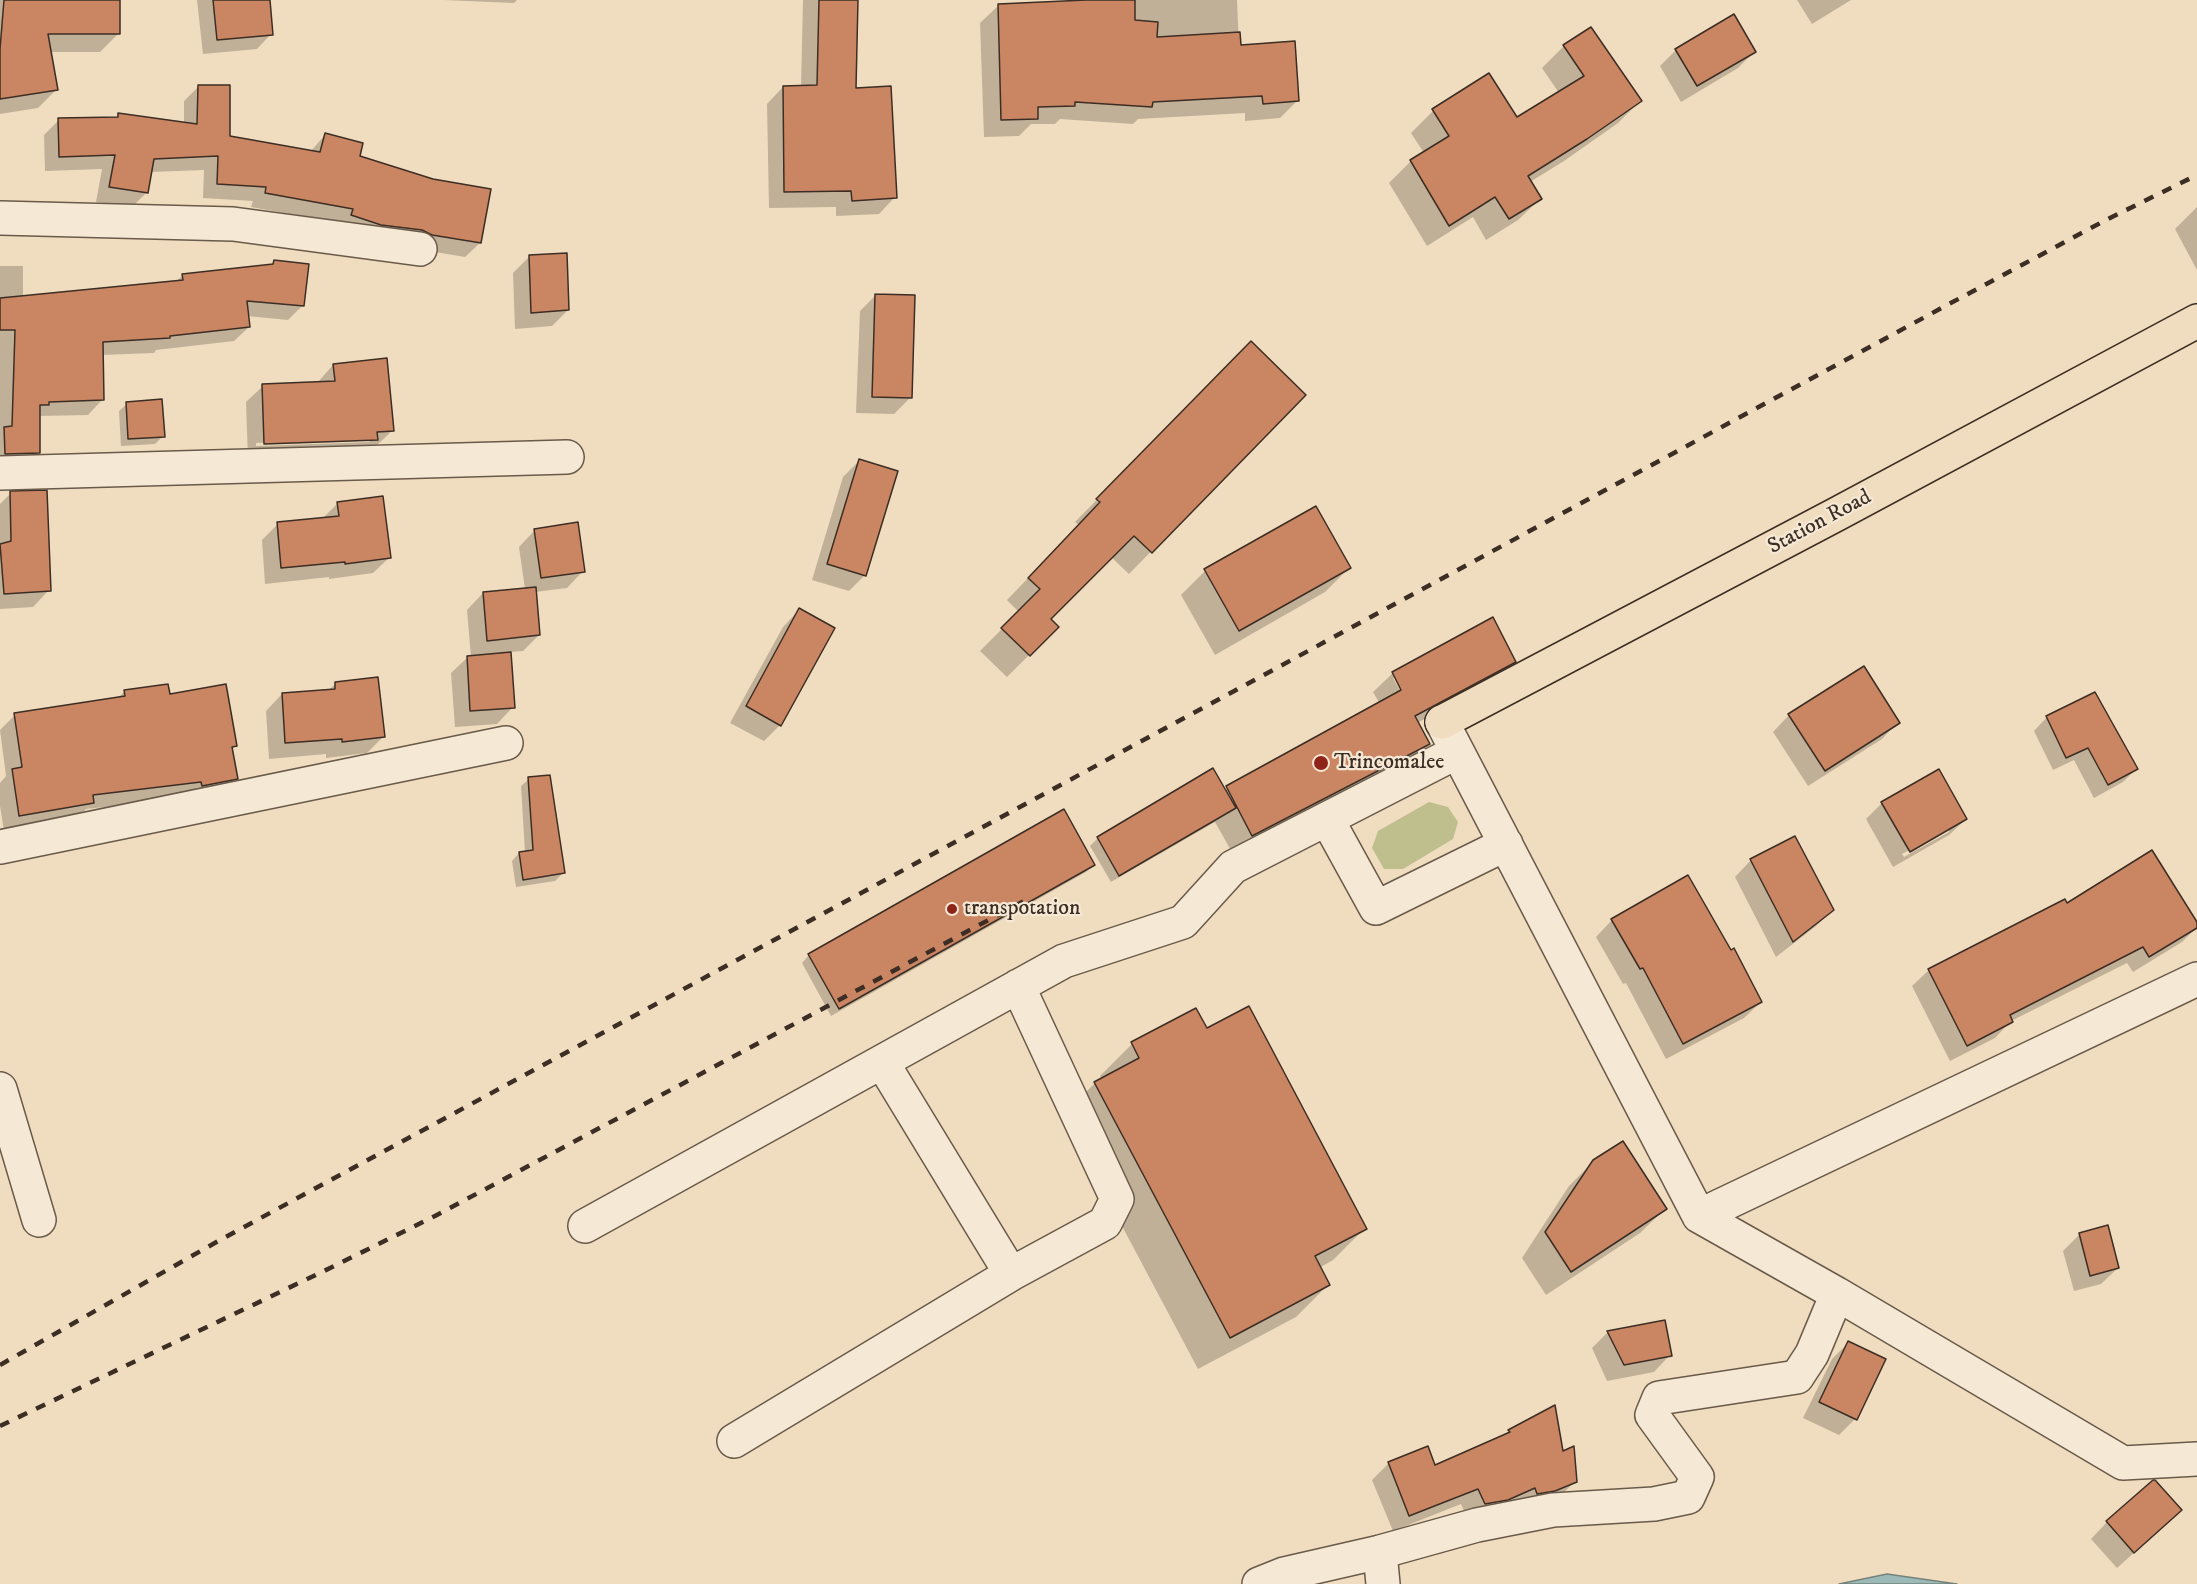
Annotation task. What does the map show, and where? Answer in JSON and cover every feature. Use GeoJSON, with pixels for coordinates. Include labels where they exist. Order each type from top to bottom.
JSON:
{"type":"FeatureCollection","features":[{"type":"Feature","properties":{"kind":"main road","name":"Station Road"},"geometry":{"type":"LineString","coordinates":[[1442,722],[2197,321]]}},
{"type":"Feature","properties":{"kind":"street"},"geometry":{"type":"LineString","coordinates":[[0,218],[234,224],[420,249]]}},
{"type":"Feature","properties":{"kind":"street"},"geometry":{"type":"LineString","coordinates":[[0,473],[567,457]]}},
{"type":"Feature","properties":{"kind":"street"},"geometry":{"type":"LineString","coordinates":[[1442,722],[1699,1216],[1837,1294],[2122,1463],[2197,1459]]}},
{"type":"Feature","properties":{"kind":"street"},"geometry":{"type":"LineString","coordinates":[[0,847],[506,743]]}},
{"type":"Feature","properties":{"kind":"street"},"geometry":{"type":"LineString","coordinates":[[585,1226],[1065,961],[1183,922],[1233,867],[1457,752]]}},
{"type":"Feature","properties":{"kind":"street"},"geometry":{"type":"LineString","coordinates":[[1327,819],[1376,908],[1506,844]]}},
{"type":"Feature","properties":{"kind":"street"},"geometry":{"type":"LineString","coordinates":[[1699,1216],[2197,979]]}},
{"type":"Feature","properties":{"kind":"street"},"geometry":{"type":"LineString","coordinates":[[734,1441],[1011,1274],[1105,1223],[1117,1199],[1018,986]]}},
{"type":"Feature","properties":{"kind":"street"},"geometry":{"type":"LineString","coordinates":[[882,1062],[1011,1274]]}},
{"type":"Feature","properties":{"kind":"street"},"geometry":{"type":"LineString","coordinates":[[0,1089],[39,1220]]}},
{"type":"Feature","properties":{"kind":"street"},"geometry":{"type":"LineString","coordinates":[[1259,1584],[1284,1574],[1381,1568],[1477,1525],[1553,1510],[1654,1504],[1688,1497],[1697,1477],[1652,1415],[1659,1398],[1797,1377],[1812,1354],[1837,1294]]}},
{"type":"Feature","properties":{"kind":"green space"},"geometry":{"type":"Polygon","coordinates":[[[1429,802],[1448,807],[1458,822],[1453,839],[1403,869],[1384,869],[1372,848],[1378,831],[1429,802]]]}},
{"type":"Feature","properties":{"kind":"water"},"geometry":{"type":"Polygon","coordinates":[[[1887,1574],[1957,1584],[1839,1584],[1887,1574]]]}},
{"type":"Feature","properties":{"kind":"building"},"geometry":{"type":"Polygon","coordinates":[[[4,0],[120,0],[120,34],[48,34],[58,90],[0,99],[0,49],[4,0]]]}},
{"type":"Feature","properties":{"kind":"building"},"geometry":{"type":"Polygon","coordinates":[[[213,0],[270,0],[273,35],[217,40],[213,0]]]}},
{"type":"Feature","properties":{"kind":"building"},"geometry":{"type":"Polygon","coordinates":[[[819,0],[858,0],[856,88],[891,86],[897,198],[852,201],[851,191],[784,192],[783,86],[817,85],[819,0]]]}},
{"type":"Feature","properties":{"kind":"building"},"geometry":{"type":"Polygon","coordinates":[[[1135,0],[1135,20],[1158,22],[1157,37],[1240,32],[1241,45],[1295,41],[1299,101],[1263,104],[1262,96],[1153,102],[1152,107],[1075,102],[1075,106],[1038,107],[1038,119],[1001,120],[998,4],[1135,0]]]}},
{"type":"Feature","properties":{"kind":"building"},"geometry":{"type":"Polygon","coordinates":[[[1734,14],[1756,52],[1697,86],[1675,49],[1734,14]]]}},
{"type":"Feature","properties":{"kind":"building"},"geometry":{"type":"Polygon","coordinates":[[[1591,27],[1642,101],[1528,176],[1542,199],[1509,219],[1495,197],[1449,226],[1410,160],[1449,136],[1432,109],[1489,73],[1517,117],[1584,76],[1563,45],[1591,27]]]}},
{"type":"Feature","properties":{"kind":"building"},"geometry":{"type":"Polygon","coordinates":[[[198,85],[230,85],[230,136],[320,152],[325,133],[363,143],[360,156],[433,179],[491,189],[481,243],[432,235],[422,230],[381,225],[351,215],[353,209],[265,193],[266,187],[217,184],[218,156],[154,159],[148,193],[109,187],[115,155],[59,157],[58,118],[118,117],[118,113],[197,124],[198,85]]]}},
{"type":"Feature","properties":{"kind":"building"},"geometry":{"type":"Polygon","coordinates":[[[567,253],[569,310],[531,313],[529,255],[567,253]]]}},
{"type":"Feature","properties":{"kind":"building"},"geometry":{"type":"Polygon","coordinates":[[[274,260],[309,264],[304,306],[247,301],[250,327],[170,336],[170,338],[103,342],[104,400],[49,402],[49,405],[40,405],[40,453],[5,454],[4,427],[12,426],[15,330],[0,330],[0,298],[183,280],[182,274],[273,264],[274,260]]]}},
{"type":"Feature","properties":{"kind":"building"},"geometry":{"type":"Polygon","coordinates":[[[875,294],[915,295],[912,398],[872,397],[875,294]]]}},
{"type":"Feature","properties":{"kind":"building"},"geometry":{"type":"Polygon","coordinates":[[[1251,341],[1306,395],[1152,553],[1134,536],[1051,619],[1059,627],[1030,656],[1001,628],[1040,589],[1028,578],[1100,502],[1096,499],[1251,341]]]}},
{"type":"Feature","properties":{"kind":"building"},"geometry":{"type":"Polygon","coordinates":[[[387,358],[394,431],[377,432],[378,440],[264,444],[262,384],[335,381],[333,364],[387,358]]]}},
{"type":"Feature","properties":{"kind":"building"},"geometry":{"type":"Polygon","coordinates":[[[162,399],[165,437],[128,439],[126,402],[162,399]]]}},
{"type":"Feature","properties":{"kind":"building"},"geometry":{"type":"Polygon","coordinates":[[[859,459],[898,471],[866,576],[827,564],[859,459]]]}},
{"type":"Feature","properties":{"kind":"building"},"geometry":{"type":"Polygon","coordinates":[[[47,490],[51,591],[4,594],[0,544],[11,541],[10,491],[47,490]]]}},
{"type":"Feature","properties":{"kind":"building"},"geometry":{"type":"Polygon","coordinates":[[[383,496],[391,558],[345,564],[345,562],[281,568],[277,522],[339,516],[337,502],[383,496]]]}},
{"type":"Feature","properties":{"kind":"building"},"geometry":{"type":"Polygon","coordinates":[[[1316,506],[1351,568],[1239,631],[1204,569],[1316,506]]]}},
{"type":"Feature","properties":{"kind":"building"},"geometry":{"type":"Polygon","coordinates":[[[578,522],[585,572],[541,578],[534,529],[578,522]]]}},
{"type":"Feature","properties":{"kind":"building"},"geometry":{"type":"Polygon","coordinates":[[[536,587],[540,635],[487,641],[483,592],[536,587]]]}},
{"type":"Feature","properties":{"kind":"building"},"geometry":{"type":"Polygon","coordinates":[[[799,608],[835,628],[781,726],[746,706],[799,608]]]}},
{"type":"Feature","properties":{"kind":"building"},"geometry":{"type":"Polygon","coordinates":[[[1493,617],[1516,662],[1415,716],[1430,744],[1252,836],[1226,786],[1401,690],[1392,672],[1493,617]]]}},
{"type":"Feature","properties":{"kind":"building"},"geometry":{"type":"Polygon","coordinates":[[[511,652],[515,708],[470,711],[467,656],[511,652]]]}},
{"type":"Feature","properties":{"kind":"building"},"geometry":{"type":"Polygon","coordinates":[[[1864,666],[1900,723],[1825,771],[1788,714],[1864,666]]]}},
{"type":"Feature","properties":{"kind":"building"},"geometry":{"type":"Polygon","coordinates":[[[378,677],[385,737],[342,742],[342,739],[285,743],[282,693],[335,689],[335,682],[378,677]]]}},
{"type":"Feature","properties":{"kind":"building"},"geometry":{"type":"Polygon","coordinates":[[[168,684],[170,694],[226,684],[237,746],[232,747],[238,779],[202,786],[201,782],[93,795],[94,803],[19,816],[12,769],[22,767],[14,713],[125,696],[124,690],[168,684]]]}},
{"type":"Feature","properties":{"kind":"building"},"geometry":{"type":"Polygon","coordinates":[[[2095,692],[2138,769],[2108,785],[2088,748],[2066,758],[2046,716],[2095,692]]]}},
{"type":"Feature","properties":{"kind":"building","name":"transpotation"},"geometry":{"type":"Polygon","coordinates":[[[1213,768],[1236,808],[1119,876],[1097,837],[1213,768]]]}},
{"type":"Feature","properties":{"kind":"building"},"geometry":{"type":"Polygon","coordinates":[[[1939,769],[1967,819],[1910,852],[1881,802],[1939,769]]]}},
{"type":"Feature","properties":{"kind":"building"},"geometry":{"type":"Polygon","coordinates":[[[550,775],[565,873],[523,880],[519,852],[533,850],[528,777],[550,775]]]}},
{"type":"Feature","properties":{"kind":"building","name":"transpotation"},"geometry":{"type":"Polygon","coordinates":[[[1064,809],[1095,865],[839,1009],[808,954],[1064,809]]]}},
{"type":"Feature","properties":{"kind":"building"},"geometry":{"type":"Polygon","coordinates":[[[1795,836],[1834,910],[1793,942],[1750,859],[1795,836]]]}},
{"type":"Feature","properties":{"kind":"building"},"geometry":{"type":"Polygon","coordinates":[[[2152,850],[2197,922],[2197,928],[2149,957],[2143,947],[2010,1015],[2013,1022],[1967,1046],[1928,969],[2065,899],[2067,903],[2152,850]]]}},
{"type":"Feature","properties":{"kind":"building"},"geometry":{"type":"Polygon","coordinates":[[[1688,875],[1731,950],[1734,948],[1762,1002],[1683,1044],[1643,968],[1640,969],[1611,919],[1688,875]]]}},
{"type":"Feature","properties":{"kind":"building"},"geometry":{"type":"Polygon","coordinates":[[[1249,1006],[1367,1229],[1315,1256],[1330,1285],[1230,1338],[1094,1082],[1139,1058],[1131,1042],[1196,1008],[1207,1028],[1249,1006]]]}},
{"type":"Feature","properties":{"kind":"building"},"geometry":{"type":"Polygon","coordinates":[[[1623,1141],[1667,1209],[1571,1272],[1545,1232],[1593,1160],[1623,1141]]]}},
{"type":"Feature","properties":{"kind":"building"},"geometry":{"type":"Polygon","coordinates":[[[2108,1225],[2119,1268],[2090,1276],[2079,1233],[2108,1225]]]}},
{"type":"Feature","properties":{"kind":"building"},"geometry":{"type":"Polygon","coordinates":[[[1665,1320],[1672,1356],[1624,1365],[1607,1331],[1665,1320]]]}},
{"type":"Feature","properties":{"kind":"building"},"geometry":{"type":"Polygon","coordinates":[[[1848,1341],[1886,1359],[1857,1420],[1819,1402],[1848,1341]]]}},
{"type":"Feature","properties":{"kind":"building"},"geometry":{"type":"Polygon","coordinates":[[[1555,1405],[1563,1451],[1574,1446],[1577,1482],[1555,1491],[1537,1494],[1535,1488],[1508,1500],[1485,1504],[1478,1489],[1409,1516],[1388,1462],[1428,1446],[1435,1465],[1510,1432],[1508,1430],[1555,1405]]]}},
{"type":"Feature","properties":{"kind":"building"},"geometry":{"type":"Polygon","coordinates":[[[2153,1480],[2182,1510],[2134,1553],[2106,1521],[2153,1480]]]}},
{"type":"Feature","properties":{"kind":"railway"},"geometry":{"type":"LineString","coordinates":[[0,1365],[220,1240],[1949,304],[2106,220],[2197,175]]}},
{"type":"Feature","properties":{"kind":"railway"},"geometry":{"type":"LineString","coordinates":[[0,1426],[435,1216],[1026,900]]}},
{"type":"Feature","properties":{"kind":"place","name":"Trincomalee"},"geometry":{"type":"Point","coordinates":[1321,763]}},
{"type":"Feature","properties":{"kind":"place","name":"transpotation"},"geometry":{"type":"Point","coordinates":[952,909]}}]}
